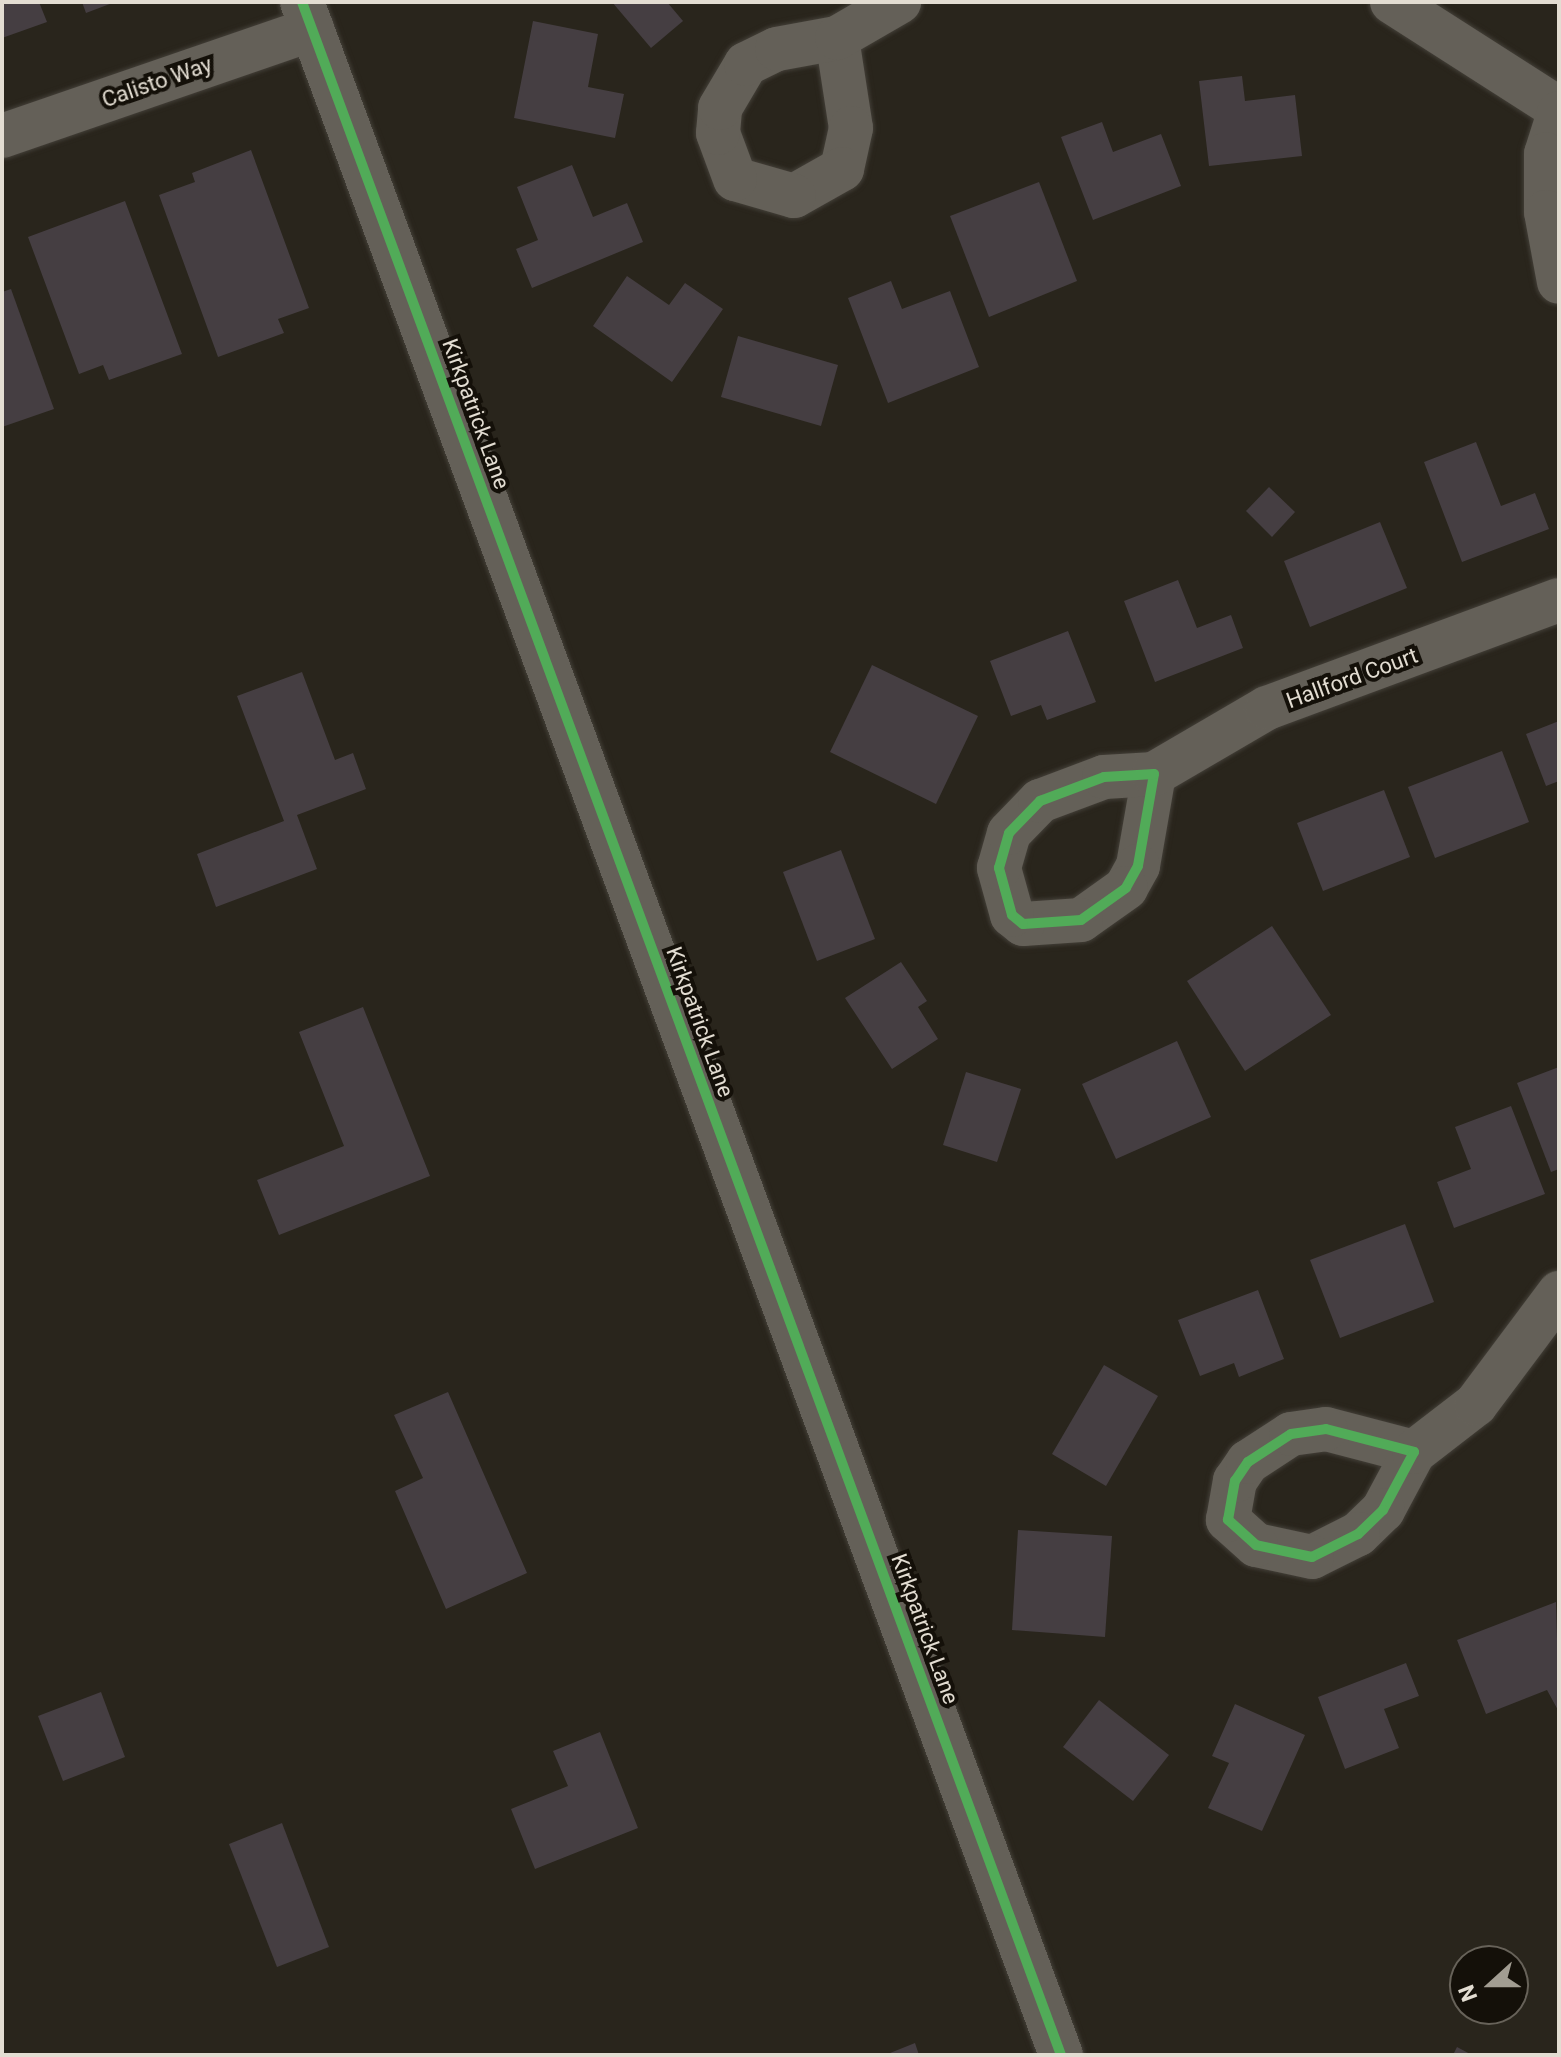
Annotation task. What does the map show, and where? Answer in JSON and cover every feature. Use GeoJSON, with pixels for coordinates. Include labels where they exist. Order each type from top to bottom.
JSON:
{"type":"FeatureCollection","features":[{"type":"Feature","properties":{"kind":"street"},"geometry":{"type":"LineString","coordinates":[[837,38],[899,2]]}},
{"type":"Feature","properties":{"kind":"street"},"geometry":{"type":"LineString","coordinates":[[1392,2],[1559,111],[1546,154],[1546,212],[1559,282]]}},
{"type":"Feature","properties":{"kind":"street","name":"Calisto Way"},"geometry":{"type":"LineString","coordinates":[[2,136],[307,15]]}},
{"type":"Feature","properties":{"kind":"street","name":"Kirkpatrick Lane"},"geometry":{"type":"LineString","coordinates":[[307,15],[1061,2055]]}},
{"type":"Feature","properties":{"kind":"street","name":"Hallford Court"},"geometry":{"type":"LineString","coordinates":[[1154,774],[1267,708],[1559,600]]}},
{"type":"Feature","properties":{"kind":"street"},"geometry":{"type":"LineString","coordinates":[[1414,1452],[1476,1404],[1559,1293]]}},
{"type":"Feature","properties":{"kind":"building"},"geometry":{"type":"Polygon","coordinates":[[[2,2],[39,2],[47,22],[2,38],[2,2]]]}},
{"type":"Feature","properties":{"kind":"building"},"geometry":{"type":"Polygon","coordinates":[[[82,2],[115,2],[86,13],[82,2]]]}},
{"type":"Feature","properties":{"kind":"building"},"geometry":{"type":"Polygon","coordinates":[[[612,2],[667,2],[683,21],[651,48],[612,2]]]}},
{"type":"Feature","properties":{"kind":"building"},"geometry":{"type":"Polygon","coordinates":[[[533,21],[598,34],[588,87],[624,94],[615,138],[514,118],[533,21]]]}},
{"type":"Feature","properties":{"kind":"building"},"geometry":{"type":"Polygon","coordinates":[[[1242,76],[1245,101],[1295,95],[1302,156],[1209,166],[1199,81],[1242,76]]]}},
{"type":"Feature","properties":{"kind":"building"},"geometry":{"type":"Polygon","coordinates":[[[1102,122],[1113,152],[1161,134],[1181,186],[1093,220],[1061,137],[1102,122]]]}},
{"type":"Feature","properties":{"kind":"building"},"geometry":{"type":"Polygon","coordinates":[[[251,150],[309,308],[278,319],[284,333],[218,357],[159,195],[195,182],[192,173],[251,150]]]}},
{"type":"Feature","properties":{"kind":"building"},"geometry":{"type":"Polygon","coordinates":[[[572,165],[593,217],[627,203],[643,242],[532,288],[516,249],[538,240],[517,187],[572,165]]]}},
{"type":"Feature","properties":{"kind":"building"},"geometry":{"type":"Polygon","coordinates":[[[1039,182],[1077,281],[989,317],[950,216],[1039,182]]]}},
{"type":"Feature","properties":{"kind":"building"},"geometry":{"type":"Polygon","coordinates":[[[125,201],[182,354],[109,380],[103,365],[79,374],[28,237],[125,201]]]}},
{"type":"Feature","properties":{"kind":"building"},"geometry":{"type":"Polygon","coordinates":[[[627,276],[669,305],[685,283],[723,309],[672,382],[593,326],[627,276]]]}},
{"type":"Feature","properties":{"kind":"building"},"geometry":{"type":"Polygon","coordinates":[[[891,281],[902,309],[950,291],[979,367],[888,403],[848,298],[891,281]]]}},
{"type":"Feature","properties":{"kind":"building"},"geometry":{"type":"Polygon","coordinates":[[[11,289],[54,409],[2,427],[2,292],[11,289]]]}},
{"type":"Feature","properties":{"kind":"building"},"geometry":{"type":"Polygon","coordinates":[[[738,336],[838,365],[821,426],[721,397],[738,336]]]}},
{"type":"Feature","properties":{"kind":"building"},"geometry":{"type":"Polygon","coordinates":[[[1476,442],[1501,506],[1535,493],[1549,529],[1462,562],[1424,462],[1476,442]]]}},
{"type":"Feature","properties":{"kind":"building"},"geometry":{"type":"Polygon","coordinates":[[[1269,487],[1295,512],[1272,537],[1246,511],[1269,487]]]}},
{"type":"Feature","properties":{"kind":"building"},"geometry":{"type":"Polygon","coordinates":[[[1380,522],[1407,588],[1310,627],[1284,561],[1380,522]]]}},
{"type":"Feature","properties":{"kind":"building"},"geometry":{"type":"Polygon","coordinates":[[[1178,580],[1197,628],[1231,615],[1243,648],[1155,682],[1124,601],[1178,580]]]}},
{"type":"Feature","properties":{"kind":"building"},"geometry":{"type":"Polygon","coordinates":[[[1068,631],[1096,702],[1047,720],[1041,705],[1011,716],[990,661],[1068,631]]]}},
{"type":"Feature","properties":{"kind":"building"},"geometry":{"type":"Polygon","coordinates":[[[872,665],[978,716],[936,804],[830,752],[872,665]]]}},
{"type":"Feature","properties":{"kind":"building"},"geometry":{"type":"Polygon","coordinates":[[[302,672],[335,760],[353,753],[366,789],[297,815],[317,869],[216,907],[197,854],[284,821],[237,696],[302,672]]]}},
{"type":"Feature","properties":{"kind":"building"},"geometry":{"type":"Polygon","coordinates":[[[1559,721],[1559,781],[1546,786],[1526,734],[1559,721]]]}},
{"type":"Feature","properties":{"kind":"building"},"geometry":{"type":"Polygon","coordinates":[[[1502,751],[1529,822],[1435,858],[1408,787],[1502,751]]]}},
{"type":"Feature","properties":{"kind":"building"},"geometry":{"type":"Polygon","coordinates":[[[1384,790],[1410,857],[1323,891],[1297,823],[1384,790]]]}},
{"type":"Feature","properties":{"kind":"building"},"geometry":{"type":"Polygon","coordinates":[[[841,850],[875,939],[817,961],[783,872],[841,850]]]}},
{"type":"Feature","properties":{"kind":"building"},"geometry":{"type":"Polygon","coordinates":[[[1272,926],[1331,1015],[1245,1071],[1187,981],[1272,926]]]}},
{"type":"Feature","properties":{"kind":"building"},"geometry":{"type":"Polygon","coordinates":[[[901,962],[927,1001],[918,1007],[938,1039],[892,1069],[845,998],[901,962]]]}},
{"type":"Feature","properties":{"kind":"building"},"geometry":{"type":"Polygon","coordinates":[[[363,1007],[430,1176],[279,1235],[257,1180],[344,1146],[299,1032],[363,1007]]]}},
{"type":"Feature","properties":{"kind":"building"},"geometry":{"type":"Polygon","coordinates":[[[1177,1041],[1211,1117],[1116,1159],[1082,1084],[1177,1041]]]}},
{"type":"Feature","properties":{"kind":"building"},"geometry":{"type":"Polygon","coordinates":[[[1559,1067],[1559,1169],[1551,1172],[1517,1083],[1559,1067]]]}},
{"type":"Feature","properties":{"kind":"building"},"geometry":{"type":"Polygon","coordinates":[[[966,1072],[1021,1089],[997,1162],[943,1145],[966,1072]]]}},
{"type":"Feature","properties":{"kind":"building"},"geometry":{"type":"Polygon","coordinates":[[[1511,1106],[1545,1194],[1454,1228],[1437,1182],[1471,1169],[1455,1127],[1511,1106]]]}},
{"type":"Feature","properties":{"kind":"building"},"geometry":{"type":"Polygon","coordinates":[[[1405,1224],[1434,1302],[1340,1338],[1310,1260],[1405,1224]]]}},
{"type":"Feature","properties":{"kind":"building"},"geometry":{"type":"Polygon","coordinates":[[[1258,1290],[1284,1359],[1239,1377],[1234,1363],[1200,1376],[1178,1320],[1258,1290]]]}},
{"type":"Feature","properties":{"kind":"building"},"geometry":{"type":"Polygon","coordinates":[[[1104,1365],[1158,1396],[1106,1486],[1052,1454],[1104,1365]]]}},
{"type":"Feature","properties":{"kind":"building"},"geometry":{"type":"Polygon","coordinates":[[[448,1392],[527,1573],[446,1609],[395,1491],[423,1478],[394,1415],[448,1392]]]}},
{"type":"Feature","properties":{"kind":"building"},"geometry":{"type":"Polygon","coordinates":[[[1018,1530],[1112,1536],[1105,1637],[1012,1630],[1018,1530]]]}},
{"type":"Feature","properties":{"kind":"building"},"geometry":{"type":"Polygon","coordinates":[[[1556,1602],[1559,1712],[1547,1690],[1486,1714],[1457,1640],[1556,1602]]]}},
{"type":"Feature","properties":{"kind":"building"},"geometry":{"type":"Polygon","coordinates":[[[1406,1663],[1419,1696],[1384,1709],[1399,1748],[1345,1769],[1318,1697],[1406,1663]]]}},
{"type":"Feature","properties":{"kind":"building"},"geometry":{"type":"Polygon","coordinates":[[[101,1692],[125,1757],[63,1781],[38,1716],[101,1692]]]}},
{"type":"Feature","properties":{"kind":"building"},"geometry":{"type":"Polygon","coordinates":[[[1099,1700],[1169,1755],[1133,1801],[1063,1747],[1099,1700]]]}},
{"type":"Feature","properties":{"kind":"building"},"geometry":{"type":"Polygon","coordinates":[[[1235,1704],[1305,1735],[1262,1831],[1208,1808],[1229,1763],[1212,1756],[1235,1704]]]}},
{"type":"Feature","properties":{"kind":"building"},"geometry":{"type":"Polygon","coordinates":[[[600,1732],[638,1828],[535,1869],[511,1809],[568,1786],[553,1751],[600,1732]]]}},
{"type":"Feature","properties":{"kind":"building"},"geometry":{"type":"Polygon","coordinates":[[[282,1823],[329,1947],[277,1967],[229,1844],[282,1823]]]}},
{"type":"Feature","properties":{"kind":"building"},"geometry":{"type":"Polygon","coordinates":[[[915,2043],[919,2055],[885,2055],[915,2043]]]}},
{"type":"Feature","properties":{"kind":"building"},"geometry":{"type":"Polygon","coordinates":[[[1457,2047],[1472,2055],[1453,2055],[1457,2047]]]}},
{"type":"Feature","properties":{"kind":"cycle path"},"geometry":{"type":"LineString","coordinates":[[302,2],[1061,2055]]}},
{"type":"Feature","properties":{"kind":"cycle path"},"geometry":{"type":"LineString","coordinates":[[1154,774],[1138,866],[1126,888],[1081,920],[1023,924],[1012,915],[999,868],[1009,833],[1040,801],[1104,777],[1154,774]]}},
{"type":"Feature","properties":{"kind":"cycle path"},"geometry":{"type":"LineString","coordinates":[[1326,1429],[1414,1452],[1383,1510],[1358,1534],[1312,1557],[1256,1545],[1228,1520],[1235,1481],[1248,1462],[1291,1434],[1326,1429]]}}]}
